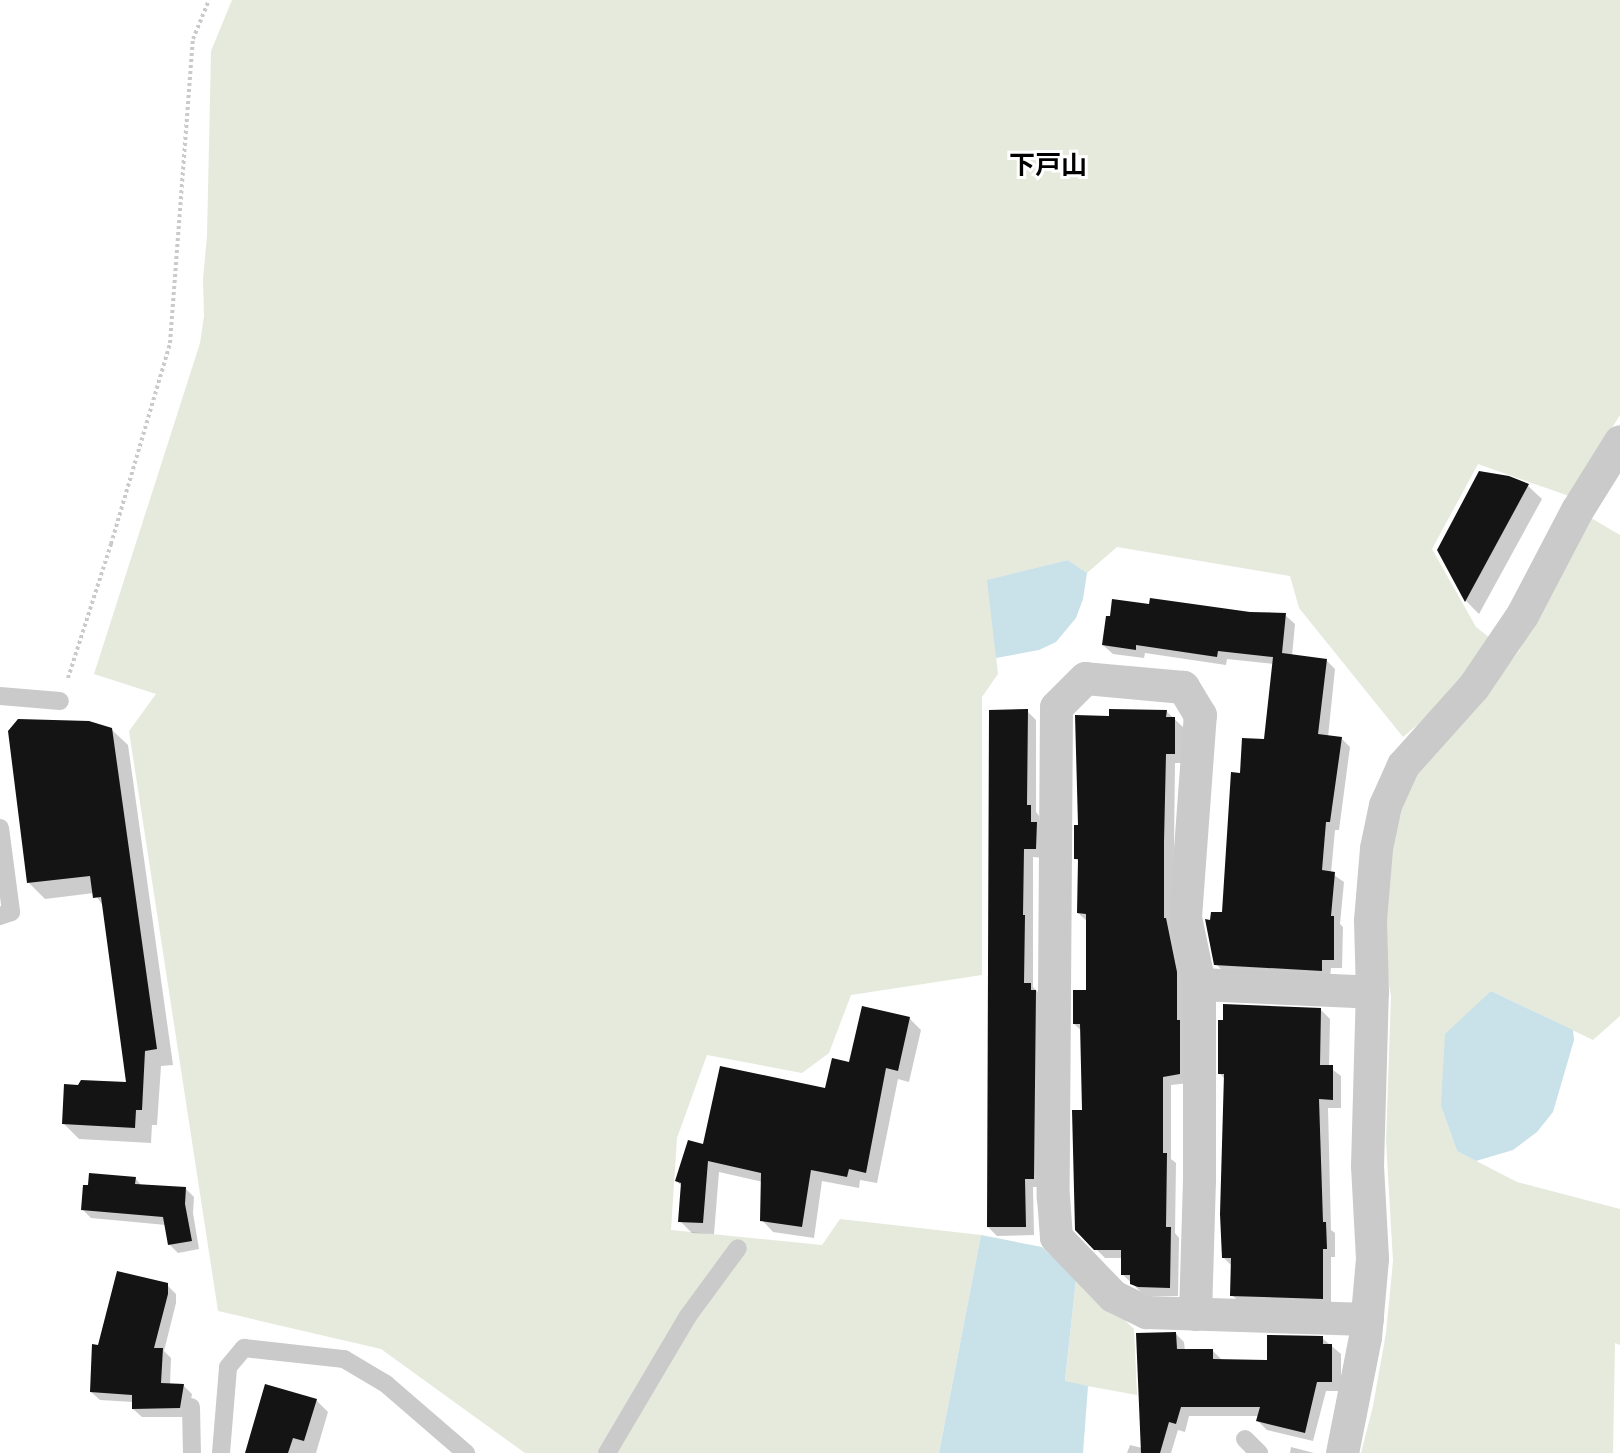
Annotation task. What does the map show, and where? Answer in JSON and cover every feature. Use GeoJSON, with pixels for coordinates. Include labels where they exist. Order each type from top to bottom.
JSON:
{"type":"FeatureCollection","features":[{"type":"Feature","properties":{"kind":"street"},"geometry":{"type":"LineString","coordinates":[[1342,1453],[1367,1319],[1372,1258],[1368,1166],[1372,992],[1370,920],[1376,848],[1385,805],[1403,765],[1473,687],[1522,615],[1577,510],[1620,441]]}},
{"type":"Feature","properties":{"kind":"street"},"geometry":{"type":"LineString","coordinates":[[1195,1314],[1199,1181],[1199,984],[1185,917],[1200,715],[1183,687],[1085,678],[1056,708],[1053,1197],[1056,1237],[1113,1296],[1146,1312],[1195,1314],[1367,1319]]}},
{"type":"Feature","properties":{"kind":"street"},"geometry":{"type":"LineString","coordinates":[[1199,984],[1372,992]]}},
{"type":"Feature","properties":{"kind":"lane"},"geometry":{"type":"LineString","coordinates":[[0,696],[60,701]]}},
{"type":"Feature","properties":{"kind":"lane"},"geometry":{"type":"LineString","coordinates":[[0,828],[11,912],[0,916]]}},
{"type":"Feature","properties":{"kind":"lane"},"geometry":{"type":"LineString","coordinates":[[607,1453],[688,1316],[738,1248]]}},
{"type":"Feature","properties":{"kind":"lane"},"geometry":{"type":"LineString","coordinates":[[221,1453],[228,1367],[244,1348],[344,1359],[386,1384],[466,1453]]}},
{"type":"Feature","properties":{"kind":"lane"},"geometry":{"type":"LineString","coordinates":[[191,1407],[192,1453]]}},
{"type":"Feature","properties":{"kind":"lane"},"geometry":{"type":"LineString","coordinates":[[1245,1439],[1259,1453]]}},
{"type":"Feature","properties":{"kind":"path"},"geometry":{"type":"LineString","coordinates":[[60,701],[111,544],[170,343],[193,39],[208,0]]}},
{"type":"Feature","properties":{"kind":"shaded area"},"geometry":{"type":"Polygon","coordinates":[[[232,0],[1620,0],[1620,415],[1569,496],[1478,464],[1432,549],[1476,627],[1490,638],[1463,676],[1429,715],[1403,737],[1299,608],[1290,576],[1117,547],[1087,573],[1068,560],[988,580],[998,674],[982,697],[982,975],[851,995],[829,1053],[802,1073],[707,1055],[677,1138],[671,1230],[822,1245],[840,1219],[981,1235],[939,1453],[525,1453],[381,1349],[218,1311],[129,731],[156,694],[94,674],[200,343],[204,316],[203,279],[207,236],[211,51],[232,0]]]}},
{"type":"Feature","properties":{"kind":"shaded area"},"geometry":{"type":"Polygon","coordinates":[[[1591,518],[1620,535],[1620,1016],[1593,1040],[1491,991],[1441,1106],[1457,1151],[1517,1182],[1620,1209],[1620,1345],[1615,1343],[1613,1453],[1361,1453],[1373,1406],[1386,1333],[1393,1261],[1386,1141],[1391,996],[1385,962],[1384,879],[1399,801],[1426,756],[1476,708],[1519,651],[1591,518]]]}},
{"type":"Feature","properties":{"kind":"shaded area"},"geometry":{"type":"Polygon","coordinates":[[[1076,1279],[1085,1282],[1134,1329],[1137,1395],[1065,1382],[1076,1279]]]}},
{"type":"Feature","properties":{"kind":"water"},"geometry":{"type":"Polygon","coordinates":[[[1068,560],[1087,573],[1083,599],[1076,618],[1056,642],[1039,650],[996,658],[987,580],[1068,560]]]}},
{"type":"Feature","properties":{"kind":"water"},"geometry":{"type":"Polygon","coordinates":[[[1491,991],[1573,1030],[1574,1040],[1553,1112],[1537,1132],[1513,1150],[1476,1161],[1457,1151],[1441,1106],[1445,1034],[1491,991]]]}},
{"type":"Feature","properties":{"kind":"water"},"geometry":{"type":"Polygon","coordinates":[[[981,1235],[1042,1247],[1076,1279],[1065,1381],[1088,1386],[1083,1453],[939,1453],[981,1235]]]}},
{"type":"Feature","properties":{"kind":"building"},"geometry":{"type":"Polygon","coordinates":[[[1479,471],[1509,476],[1529,484],[1465,602],[1437,550],[1479,471]]]}},
{"type":"Feature","properties":{"kind":"building"},"geometry":{"type":"Polygon","coordinates":[[[1150,598],[1250,612],[1286,613],[1282,653],[1327,659],[1318,734],[1342,737],[1330,822],[1326,822],[1322,870],[1335,872],[1331,916],[1334,916],[1334,960],[1322,960],[1322,971],[1214,965],[1205,919],[1210,920],[1211,912],[1222,912],[1231,772],[1240,773],[1242,738],[1264,739],[1273,657],[1218,651],[1217,657],[1136,645],[1136,650],[1102,645],[1106,616],[1110,616],[1112,599],[1149,604],[1150,598]]]}},
{"type":"Feature","properties":{"kind":"building"},"geometry":{"type":"Polygon","coordinates":[[[1028,709],[1027,805],[1031,805],[1031,822],[1037,822],[1036,849],[1024,849],[1023,915],[1025,915],[1024,983],[1031,983],[1031,990],[1036,990],[1034,1179],[1025,1179],[1026,1227],[987,1227],[989,710],[1028,709]]]}},
{"type":"Feature","properties":{"kind":"building"},"geometry":{"type":"Polygon","coordinates":[[[1109,709],[1167,710],[1166,717],[1175,717],[1175,754],[1166,754],[1164,842],[1164,918],[1166,918],[1177,972],[1177,1020],[1180,1020],[1180,1074],[1163,1077],[1163,1153],[1167,1153],[1166,1227],[1171,1227],[1170,1288],[1138,1287],[1130,1284],[1130,1275],[1121,1275],[1121,1250],[1094,1250],[1075,1230],[1072,1110],[1082,1110],[1080,1024],[1073,1024],[1073,990],[1086,990],[1086,914],[1077,913],[1078,859],[1074,859],[1074,825],[1078,825],[1075,715],[1109,716],[1109,709]]]}},
{"type":"Feature","properties":{"kind":"building"},"geometry":{"type":"Polygon","coordinates":[[[18,719],[89,721],[112,728],[157,1049],[145,1051],[142,1110],[136,1110],[135,1128],[62,1124],[64,1084],[78,1085],[81,1080],[126,1082],[101,897],[93,898],[90,876],[27,883],[8,731],[18,719]]]}},
{"type":"Feature","properties":{"kind":"building"},"geometry":{"type":"Polygon","coordinates":[[[1223,1004],[1321,1008],[1320,1065],[1333,1065],[1333,1100],[1319,1099],[1323,1222],[1326,1222],[1327,1249],[1323,1249],[1323,1299],[1230,1296],[1231,1258],[1222,1258],[1220,1214],[1224,1074],[1218,1074],[1218,1020],[1223,1020],[1223,1004]]]}},
{"type":"Feature","properties":{"kind":"building"},"geometry":{"type":"Polygon","coordinates":[[[862,1006],[910,1017],[898,1071],[886,1068],[866,1173],[849,1169],[847,1177],[811,1170],[802,1227],[760,1221],[761,1173],[708,1161],[703,1223],[678,1222],[681,1183],[675,1181],[688,1140],[703,1144],[720,1066],[825,1088],[832,1058],[849,1062],[862,1006]]]}},
{"type":"Feature","properties":{"kind":"building"},"geometry":{"type":"Polygon","coordinates":[[[89,1173],[136,1177],[135,1184],[186,1187],[185,1204],[192,1241],[168,1245],[163,1217],[81,1210],[83,1185],[88,1185],[89,1173]]]}},
{"type":"Feature","properties":{"kind":"building"},"geometry":{"type":"Polygon","coordinates":[[[117,1271],[168,1283],[168,1294],[154,1348],[163,1348],[161,1383],[184,1384],[180,1408],[132,1409],[132,1395],[90,1392],[92,1344],[98,1345],[117,1271]]]}},
{"type":"Feature","properties":{"kind":"building"},"geometry":{"type":"Polygon","coordinates":[[[1176,1332],[1177,1349],[1213,1349],[1213,1359],[1267,1360],[1267,1335],[1323,1336],[1323,1344],[1332,1344],[1332,1382],[1317,1382],[1305,1433],[1256,1421],[1260,1407],[1181,1407],[1176,1424],[1169,1422],[1160,1453],[1141,1453],[1136,1333],[1176,1332]]]}},
{"type":"Feature","properties":{"kind":"building"},"geometry":{"type":"Polygon","coordinates":[[[265,1384],[317,1399],[304,1441],[293,1438],[288,1453],[245,1453],[265,1384]]]}},
{"type":"Feature","properties":{"kind":"district","name":"下戸山"},"geometry":{"type":"Point","coordinates":[1048,167]}}]}
